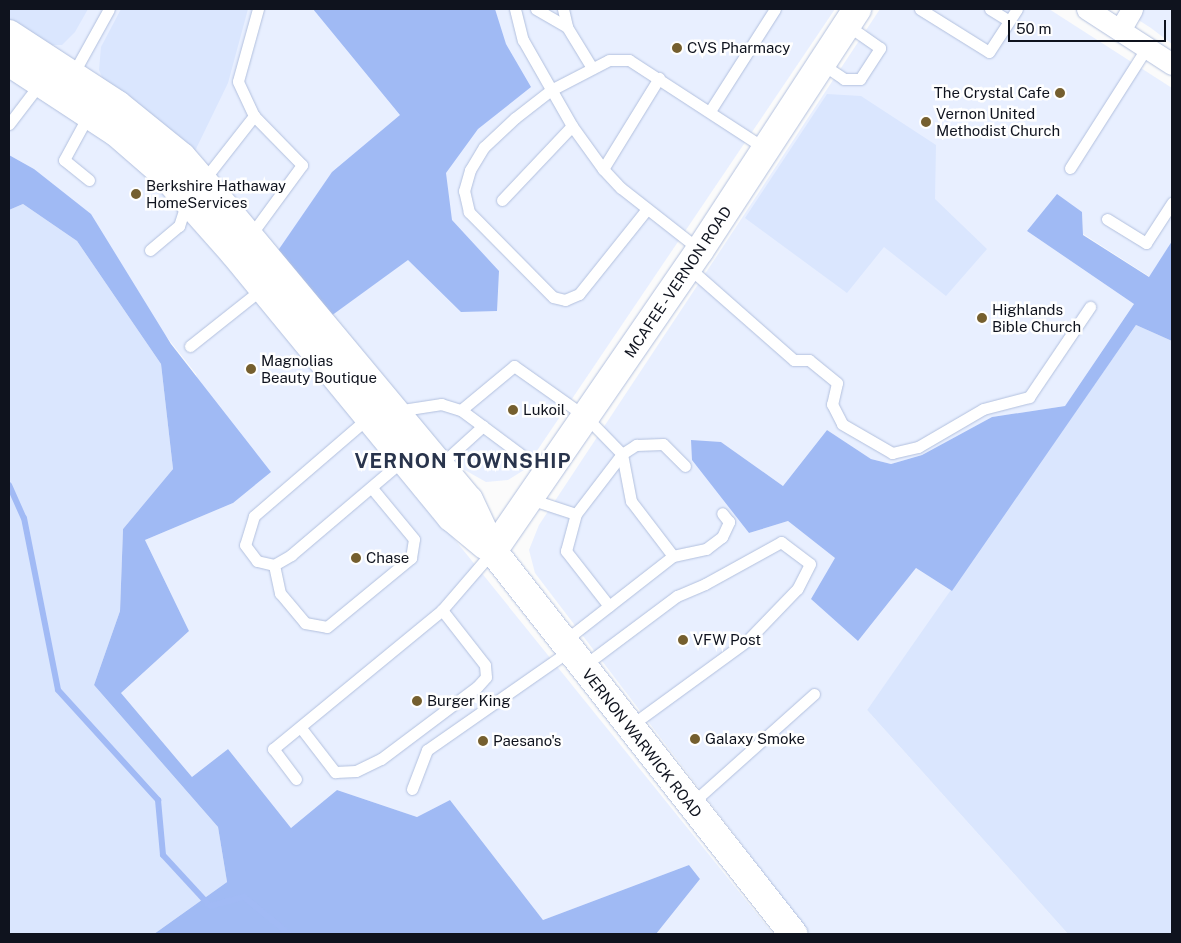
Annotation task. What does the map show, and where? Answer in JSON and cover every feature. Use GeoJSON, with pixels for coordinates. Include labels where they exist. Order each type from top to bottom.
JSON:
{"type":"FeatureCollection","features":[{"type":"Feature","properties":{"kind":"main road","name":"MCAFEE - VERNON ROAD"},"geometry":{"type":"LineString","coordinates":[[493,551],[548,475],[694,259],[852,17]]}},
{"type":"Feature","properties":{"kind":"main road"},"geometry":{"type":"LineString","coordinates":[[9,34],[118,105],[182,157],[195,190],[263,288],[382,414],[440,465],[469,500],[493,551]]}},
{"type":"Feature","properties":{"kind":"main road"},"geometry":{"type":"LineString","coordinates":[[9,62],[117,133],[195,190],[250,236],[382,414],[405,458],[451,517],[493,551]]}},
{"type":"Feature","properties":{"kind":"main road","name":"VERNON WARWICK ROAD"},"geometry":{"type":"LineString","coordinates":[[493,551],[793,934]]}},
{"type":"Feature","properties":{"kind":"street"},"geometry":{"type":"LineString","coordinates":[[1087,9],[1172,64]]}},
{"type":"Feature","properties":{"kind":"street"},"geometry":{"type":"LineString","coordinates":[[1120,30],[1132,9]]}},
{"type":"Feature","properties":{"kind":"lane"},"geometry":{"type":"LineString","coordinates":[[73,74],[109,9]]}},
{"type":"Feature","properties":{"kind":"lane"},"geometry":{"type":"LineString","coordinates":[[250,236],[302,166],[254,116],[238,81],[258,9]]}},
{"type":"Feature","properties":{"kind":"lane"},"geometry":{"type":"LineString","coordinates":[[515,9],[523,40],[572,126],[603,170],[647,209],[794,360],[810,360],[837,383],[832,404],[842,424],[892,453],[918,448],[983,409],[1029,397],[1090,307]]}},
{"type":"Feature","properties":{"kind":"lane"},"geometry":{"type":"LineString","coordinates":[[536,9],[567,27]]}},
{"type":"Feature","properties":{"kind":"lane"},"geometry":{"type":"LineString","coordinates":[[563,9],[567,27],[592,68]]}},
{"type":"Feature","properties":{"kind":"lane"},"geometry":{"type":"LineString","coordinates":[[710,111],[775,9]]}},
{"type":"Feature","properties":{"kind":"lane"},"geometry":{"type":"LineString","coordinates":[[920,9],[989,52],[1017,9]]}},
{"type":"Feature","properties":{"kind":"lane"},"geometry":{"type":"LineString","coordinates":[[990,9],[1009,21]]}},
{"type":"Feature","properties":{"kind":"lane"},"geometry":{"type":"LineString","coordinates":[[822,64],[844,79],[860,79],[875,56],[880,48],[852,17]]}},
{"type":"Feature","properties":{"kind":"lane"},"geometry":{"type":"LineString","coordinates":[[1070,168],[1147,48]]}},
{"type":"Feature","properties":{"kind":"lane"},"geometry":{"type":"LineString","coordinates":[[647,209],[579,294],[565,300],[553,297],[469,212],[464,191],[470,170],[484,147],[551,90],[609,60],[629,60],[766,149]]}},
{"type":"Feature","properties":{"kind":"lane"},"geometry":{"type":"LineString","coordinates":[[603,170],[659,78]]}},
{"type":"Feature","properties":{"kind":"lane"},"geometry":{"type":"LineString","coordinates":[[9,124],[41,82]]}},
{"type":"Feature","properties":{"kind":"lane"},"geometry":{"type":"LineString","coordinates":[[89,114],[64,160],[89,180]]}},
{"type":"Feature","properties":{"kind":"lane"},"geometry":{"type":"LineString","coordinates":[[150,250],[179,226],[195,190],[254,116]]}},
{"type":"Feature","properties":{"kind":"lane"},"geometry":{"type":"LineString","coordinates":[[502,200],[572,126]]}},
{"type":"Feature","properties":{"kind":"lane"},"geometry":{"type":"LineString","coordinates":[[1107,218],[1146,244],[1172,202]]}},
{"type":"Feature","properties":{"kind":"lane"},"geometry":{"type":"LineString","coordinates":[[190,346],[263,288]]}},
{"type":"Feature","properties":{"kind":"lane"},"geometry":{"type":"LineString","coordinates":[[461,410],[514,366],[586,417],[622,454],[630,501],[673,556]]}},
{"type":"Feature","properties":{"kind":"lane"},"geometry":{"type":"LineString","coordinates":[[405,458],[291,555],[274,565],[257,561],[245,545],[254,516],[382,414],[441,404],[461,410],[548,475]]}},
{"type":"Feature","properties":{"kind":"lane"},"geometry":{"type":"LineString","coordinates":[[440,465],[483,426]]}},
{"type":"Feature","properties":{"kind":"lane"},"geometry":{"type":"LineString","coordinates":[[609,606],[566,551],[576,514],[622,454],[636,445],[663,444],[685,466]]}},
{"type":"Feature","properties":{"kind":"lane"},"geometry":{"type":"LineString","coordinates":[[274,565],[280,593],[305,624],[327,628],[411,558],[414,539],[371,487]]}},
{"type":"Feature","properties":{"kind":"lane"},"geometry":{"type":"LineString","coordinates":[[530,500],[576,514]]}},
{"type":"Feature","properties":{"kind":"lane"},"geometry":{"type":"LineString","coordinates":[[571,653],[609,606],[673,556],[706,549],[722,537],[729,522],[722,513]]}},
{"type":"Feature","properties":{"kind":"lane"},"geometry":{"type":"LineString","coordinates":[[412,789],[427,750],[571,653],[677,596],[705,584],[781,542],[810,564],[796,589],[748,640],[630,726]]}},
{"type":"Feature","properties":{"kind":"lane"},"geometry":{"type":"LineString","coordinates":[[296,779],[273,749],[301,728],[442,610],[493,551]]}},
{"type":"Feature","properties":{"kind":"lane"},"geometry":{"type":"LineString","coordinates":[[301,728],[335,772],[356,771],[381,759],[477,687],[486,677],[485,666],[442,610]]}},
{"type":"Feature","properties":{"kind":"lane"},"geometry":{"type":"LineString","coordinates":[[691,804],[814,694]]}},
{"type":"Feature","properties":{"kind":"shaded area"},"geometry":{"type":"Polygon","coordinates":[[[9,9],[835,9],[524,470],[508,480],[486,482],[463,469],[442,451],[9,9]]]}},
{"type":"Feature","properties":{"kind":"shaded area"},"geometry":{"type":"Polygon","coordinates":[[[9,9],[88,9],[75,32],[62,45],[43,45],[9,23],[9,9]]]}},
{"type":"Feature","properties":{"kind":"shaded area"},"geometry":{"type":"Polygon","coordinates":[[[121,9],[248,9],[228,83],[194,153],[105,84],[99,70],[101,47],[121,9]]]}},
{"type":"Feature","properties":{"kind":"shaded area"},"geometry":{"type":"Polygon","coordinates":[[[313,9],[495,9],[506,44],[531,87],[478,129],[446,173],[452,220],[499,271],[497,311],[461,312],[408,260],[331,316],[277,252],[332,172],[400,115],[313,9]]]}},
{"type":"Feature","properties":{"kind":"shaded area"},"geometry":{"type":"Polygon","coordinates":[[[880,9],[1049,9],[1172,88],[1172,241],[1150,277],[1083,234],[1082,212],[1027,231],[1134,304],[1065,406],[992,417],[922,455],[891,464],[871,459],[827,430],[783,486],[721,442],[729,506],[749,533],[788,521],[835,558],[858,641],[916,568],[952,591],[867,710],[1068,934],[810,934],[535,573],[529,550],[539,525],[880,9]]]}},
{"type":"Feature","properties":{"kind":"shaded area"},"geometry":{"type":"Polygon","coordinates":[[[1121,9],[1172,9],[1172,44],[1151,28],[1121,9]]]}},
{"type":"Feature","properties":{"kind":"shaded area"},"geometry":{"type":"Polygon","coordinates":[[[9,73],[113,142],[200,224],[773,934],[656,934],[700,879],[689,865],[543,920],[450,800],[417,817],[337,790],[291,828],[228,749],[192,777],[121,693],[189,631],[145,540],[233,503],[196,374],[34,169],[9,155],[9,73]]]}},
{"type":"Feature","properties":{"kind":"shaded area"},"geometry":{"type":"Polygon","coordinates":[[[827,94],[861,96],[936,145],[935,199],[987,249],[946,296],[884,247],[847,293],[745,218],[827,94]]]}},
{"type":"Feature","properties":{"kind":"shaded area"},"geometry":{"type":"Polygon","coordinates":[[[9,155],[34,169],[91,214],[171,344],[271,472],[233,503],[145,540],[189,631],[121,693],[192,777],[228,749],[291,828],[337,790],[417,817],[450,800],[543,920],[689,865],[700,879],[656,934],[154,934],[227,882],[218,827],[94,685],[120,611],[123,529],[173,469],[161,364],[77,241],[23,204],[9,210],[9,155]]]}},
{"type":"Feature","properties":{"kind":"shaded area"},"geometry":{"type":"Polygon","coordinates":[[[1057,194],[1082,212],[1083,235],[1149,277],[1172,241],[1172,341],[1136,325],[952,591],[916,568],[858,641],[811,599],[835,558],[788,521],[749,533],[692,460],[691,440],[721,442],[783,486],[827,430],[871,459],[891,464],[922,455],[992,417],[1065,406],[1134,304],[1027,231],[1057,194]]]}},
{"type":"Feature","properties":{"kind":"shaded area"},"geometry":{"type":"Polygon","coordinates":[[[23,204],[77,241],[161,364],[173,469],[123,529],[120,611],[94,685],[218,827],[227,882],[154,934],[9,934],[9,210],[23,204]]]}},
{"type":"Feature","properties":{"kind":"shaded area"},"geometry":{"type":"Polygon","coordinates":[[[1136,325],[1172,341],[1172,934],[1068,934],[867,710],[1136,325]]]}},
{"type":"Feature","properties":{"kind":"waterway"},"geometry":{"type":"LineString","coordinates":[[9,485],[24,518],[58,690],[158,800],[163,855],[210,906],[244,897],[289,934]]}},
{"type":"Feature","properties":{"kind":"place","name":"CVS Pharmacy"},"geometry":{"type":"Point","coordinates":[677,48]}},
{"type":"Feature","properties":{"kind":"place","name":"The Crystal Cafe"},"geometry":{"type":"Point","coordinates":[1060,93]}},
{"type":"Feature","properties":{"kind":"place","name":"Vernon United Methodist Church"},"geometry":{"type":"Point","coordinates":[926,122]}},
{"type":"Feature","properties":{"kind":"place","name":"Berkshire Hathaway HomeServices"},"geometry":{"type":"Point","coordinates":[136,194]}},
{"type":"Feature","properties":{"kind":"place","name":"Highlands Bible Church"},"geometry":{"type":"Point","coordinates":[982,318]}},
{"type":"Feature","properties":{"kind":"place","name":"Magnolias Beauty Boutique"},"geometry":{"type":"Point","coordinates":[251,369]}},
{"type":"Feature","properties":{"kind":"place","name":"Lukoil"},"geometry":{"type":"Point","coordinates":[513,410]}},
{"type":"Feature","properties":{"kind":"place","name":"Chase"},"geometry":{"type":"Point","coordinates":[356,558]}},
{"type":"Feature","properties":{"kind":"place","name":"VFW Post"},"geometry":{"type":"Point","coordinates":[683,640]}},
{"type":"Feature","properties":{"kind":"place","name":"Burger King"},"geometry":{"type":"Point","coordinates":[417,701]}},
{"type":"Feature","properties":{"kind":"place","name":"Galaxy Smoke"},"geometry":{"type":"Point","coordinates":[695,739]}},
{"type":"Feature","properties":{"kind":"place","name":"Paesano's"},"geometry":{"type":"Point","coordinates":[483,741]}},
{"type":"Feature","properties":{"kind":"district","name":"VERNON TOWNSHIP"},"geometry":{"type":"Point","coordinates":[463,461]}}]}
